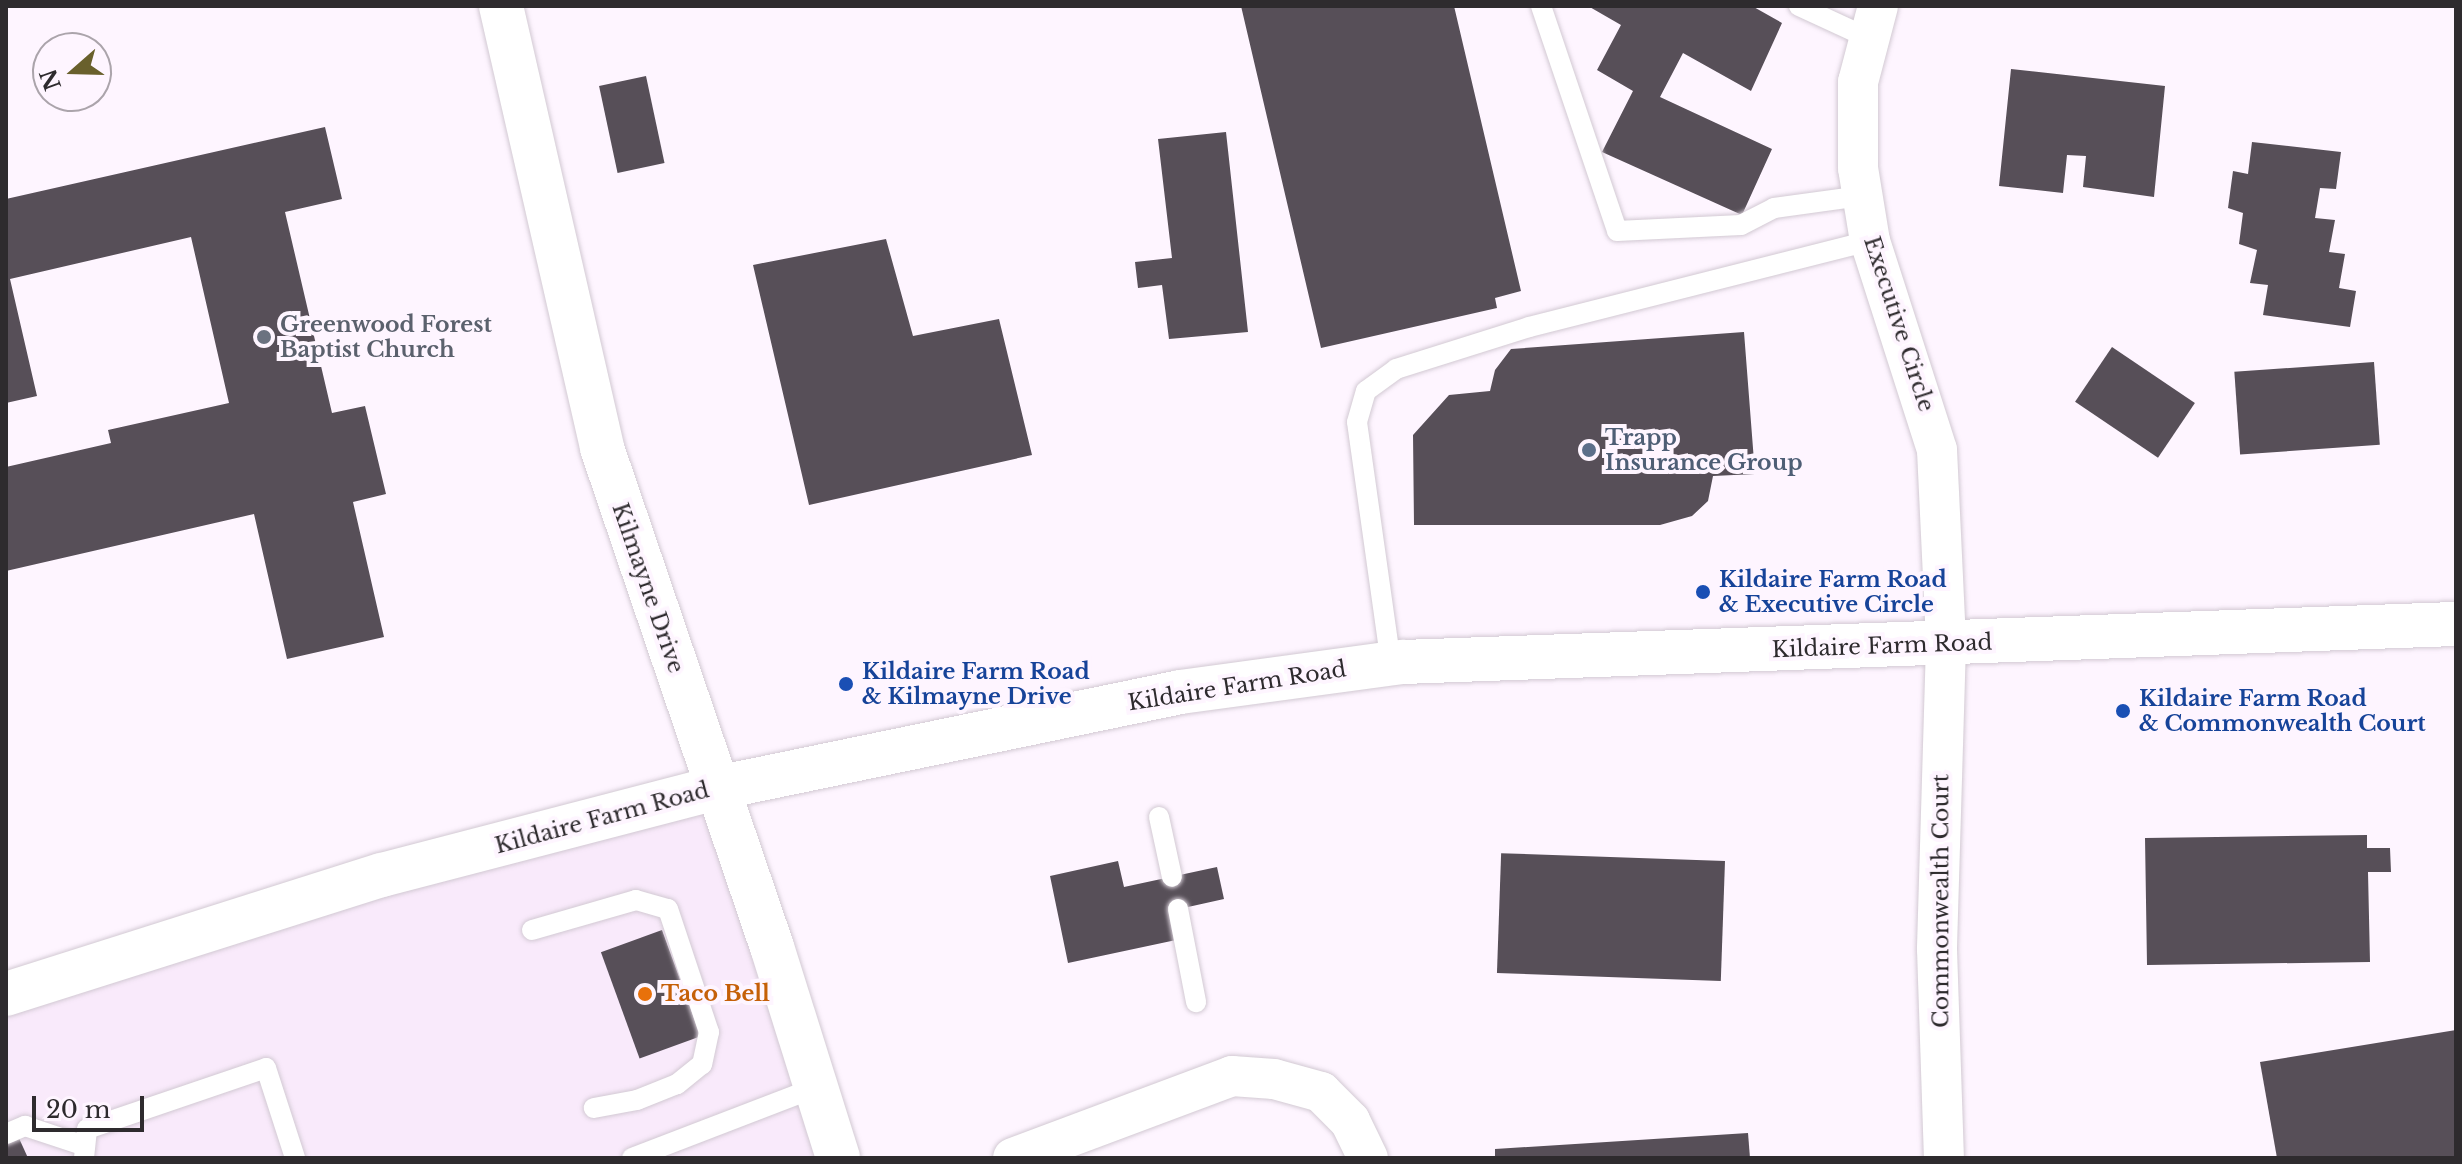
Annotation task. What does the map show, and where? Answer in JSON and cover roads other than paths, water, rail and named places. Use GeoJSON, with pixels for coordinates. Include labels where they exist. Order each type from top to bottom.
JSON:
{"type":"FeatureCollection","features":[{"type":"Feature","properties":{"kind":"main road","name":"Kilmayne Drive"},"geometry":{"type":"LineString","coordinates":[[501,6],[602,448],[838,1158]]}},
{"type":"Feature","properties":{"kind":"main road","name":"Kildaire Farm Road"},"geometry":{"type":"LineString","coordinates":[[6,994],[382,875],[717,788],[1180,692],[1391,664],[2456,624]]}},
{"type":"Feature","properties":{"kind":"street","name":"Executive Circle"},"geometry":{"type":"LineString","coordinates":[[1872,22],[1855,126],[1862,196],[1870,241],[1937,450],[1946,644]]}},
{"type":"Feature","properties":{"kind":"street","name":"Commonwealth Court"},"geometry":{"type":"LineString","coordinates":[[1944,1158],[1937,949],[1946,644]]}},
{"type":"Feature","properties":{"kind":"street"},"geometry":{"type":"LineString","coordinates":[[1013,1158],[1232,1076],[1274,1079],[1321,1092],[1350,1121],[1368,1158]]}},
{"type":"Feature","properties":{"kind":"lane"},"geometry":{"type":"LineString","coordinates":[[1541,6],[1617,231],[1741,225],[1774,208],[1862,196]]}},
{"type":"Feature","properties":{"kind":"lane"},"geometry":{"type":"LineString","coordinates":[[1799,6],[1872,22]]}},
{"type":"Feature","properties":{"kind":"lane"},"geometry":{"type":"LineString","coordinates":[[1391,664],[1385,594],[1357,422],[1366,391],[1396,369],[1529,327],[1870,241]]}},
{"type":"Feature","properties":{"kind":"lane"},"geometry":{"type":"LineString","coordinates":[[1159,817],[1172,877]]}},
{"type":"Feature","properties":{"kind":"lane"},"geometry":{"type":"LineString","coordinates":[[532,930],[636,900],[668,909],[709,1032],[702,1064],[677,1084],[637,1100],[594,1108]]}},
{"type":"Feature","properties":{"kind":"lane"},"geometry":{"type":"LineString","coordinates":[[1178,909],[1196,1002]]}},
{"type":"Feature","properties":{"kind":"lane"},"geometry":{"type":"LineString","coordinates":[[6,1134],[25,1126],[84,1152],[87,1129],[266,1068],[295,1158]]}},
{"type":"Feature","properties":{"kind":"lane"},"geometry":{"type":"LineString","coordinates":[[632,1158],[814,1088]]}},
{"type":"Feature","properties":{"kind":"place","name":"Greenwood Forest Baptist Church"},"geometry":{"type":"Point","coordinates":[264,337]}},
{"type":"Feature","properties":{"kind":"place","name":"Trapp Insurance Group"},"geometry":{"type":"Point","coordinates":[1589,450]}},
{"type":"Feature","properties":{"kind":"place","name":"Kildaire Farm Road & Executive Circle"},"geometry":{"type":"Point","coordinates":[1703,592]}},
{"type":"Feature","properties":{"kind":"place","name":"Kildaire Farm Road & Kilmayne Drive"},"geometry":{"type":"Point","coordinates":[846,684]}},
{"type":"Feature","properties":{"kind":"place","name":"Kildaire Farm Road & Commonwealth Court"},"geometry":{"type":"Point","coordinates":[2123,711]}},
{"type":"Feature","properties":{"kind":"place","name":"Taco Bell"},"geometry":{"type":"Point","coordinates":[645,994]}}]}
